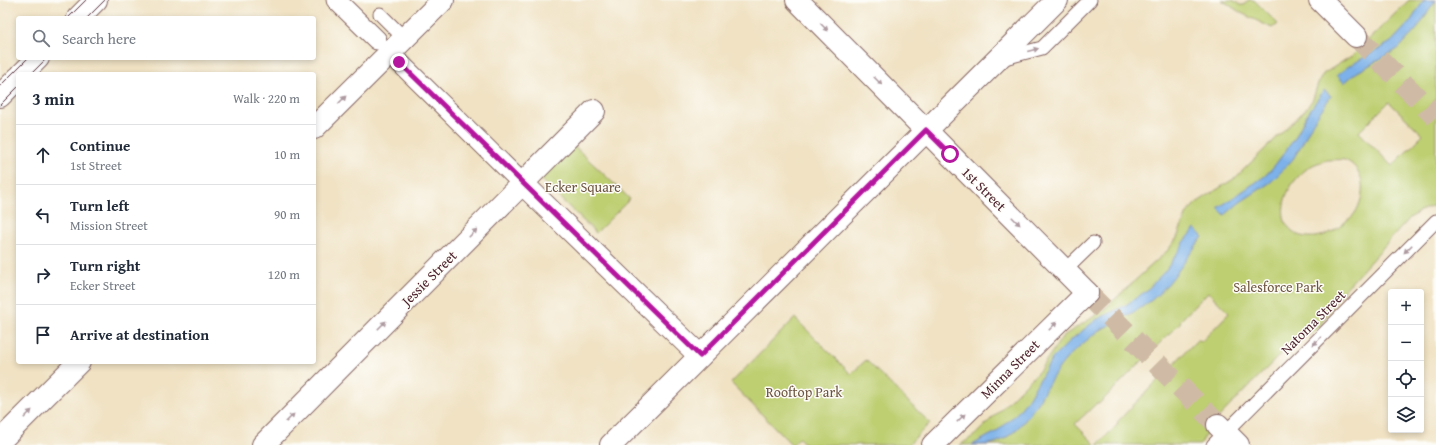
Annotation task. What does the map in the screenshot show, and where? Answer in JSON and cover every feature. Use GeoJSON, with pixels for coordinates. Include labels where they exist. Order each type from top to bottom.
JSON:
{"type":"FeatureCollection","features":[{"type":"Feature","properties":{"kind":"street"},"geometry":{"type":"LineString","coordinates":[[80,16],[95,0]]}},
{"type":"Feature","properties":{"kind":"street"},"geometry":{"type":"LineString","coordinates":[[336,0],[376,40]]}},
{"type":"Feature","properties":{"kind":"street"},"geometry":{"type":"LineString","coordinates":[[316,126],[442,0]]}},
{"type":"Feature","properties":{"kind":"street","name":"1st Street"},"geometry":{"type":"LineString","coordinates":[[797,0],[1087,293]]}},
{"type":"Feature","properties":{"kind":"street"},"geometry":{"type":"LineString","coordinates":[[611,445],[1057,0]]}},
{"type":"Feature","properties":{"kind":"street"},"geometry":{"type":"LineString","coordinates":[[1320,0],[1356,36]]}},
{"type":"Feature","properties":{"kind":"street"},"geometry":{"type":"LineString","coordinates":[[24,72],[36,60]]}},
{"type":"Feature","properties":{"kind":"street"},"geometry":{"type":"LineString","coordinates":[[399,62],[700,356]]}},
{"type":"Feature","properties":{"kind":"street","name":"Jessie Street"},"geometry":{"type":"LineString","coordinates":[[262,445],[594,111]]}},
{"type":"Feature","properties":{"kind":"street","name":"Minna Street"},"geometry":{"type":"LineString","coordinates":[[933,445],[1087,293]]}},
{"type":"Feature","properties":{"kind":"street"},"geometry":{"type":"LineString","coordinates":[[0,441],[77,364]]}},
{"type":"Feature","properties":{"kind":"lane"},"geometry":{"type":"LineString","coordinates":[[996,61],[1042,48],[1090,0]]}},
{"type":"Feature","properties":{"kind":"lane"},"geometry":{"type":"LineString","coordinates":[[380,14],[404,38]]}},
{"type":"Feature","properties":{"kind":"lane","name":"Natoma Street"},"geometry":{"type":"LineString","coordinates":[[1223,437],[1436,221]]}},
{"type":"Feature","properties":{"kind":"lane"},"geometry":{"type":"LineString","coordinates":[[1065,270],[1093,243]]}},
{"type":"Feature","properties":{"kind":"green space"},"geometry":{"type":"Polygon","coordinates":[[[1222,0],[1233,0],[1240,5],[1244,5],[1248,0],[1254,0],[1278,24],[1273,28],[1270,27],[1241,13],[1222,0]]]}},
{"type":"Feature","properties":{"kind":"green space","name":"Salesforce Park"},"geometry":{"type":"Polygon","coordinates":[[[1409,0],[1436,0],[1436,205],[1420,211],[1410,218],[1336,299],[1319,328],[1287,348],[1212,424],[1200,445],[1097,445],[1118,424],[1117,422],[1198,339],[1201,342],[1229,313],[1208,292],[1180,321],[1181,322],[1099,404],[1097,403],[1075,424],[1096,445],[960,445],[975,435],[1039,371],[1063,336],[1101,312],[1168,250],[1177,238],[1187,213],[1196,203],[1235,178],[1305,110],[1313,99],[1318,83],[1323,74],[1353,55],[1409,0]],[[1389,102],[1359,132],[1392,166],[1423,135],[1389,102]],[[1327,160],[1312,165],[1302,173],[1292,185],[1285,198],[1285,221],[1296,234],[1314,237],[1331,232],[1352,216],[1359,206],[1362,184],[1357,170],[1352,164],[1345,160],[1327,160]]]}},
{"type":"Feature","properties":{"kind":"green space","name":"Ecker Square"},"geometry":{"type":"Polygon","coordinates":[[[572,144],[630,199],[596,233],[539,178],[572,144]]]}},
{"type":"Feature","properties":{"kind":"green space","name":"Rooftop Park"},"geometry":{"type":"Polygon","coordinates":[[[795,318],[851,374],[866,360],[930,423],[908,445],[806,445],[799,438],[792,445],[731,383],[795,318]]]}},
{"type":"Feature","properties":{"kind":"water"},"geometry":{"type":"Polygon","coordinates":[[[1424,0],[1436,0],[1417,29],[1398,49],[1356,73],[1344,83],[1337,75],[1349,66],[1391,42],[1410,22],[1424,0]]]}},
{"type":"Feature","properties":{"kind":"water"},"geometry":{"type":"Polygon","coordinates":[[[1324,90],[1331,96],[1313,122],[1293,159],[1271,182],[1239,203],[1225,215],[1218,208],[1265,176],[1275,165],[1295,138],[1306,116],[1324,90]]]}},
{"type":"Feature","properties":{"kind":"water"},"geometry":{"type":"Polygon","coordinates":[[[1195,229],[1203,237],[1174,277],[1154,298],[1142,307],[1095,334],[1069,356],[1060,366],[1032,411],[1015,431],[1004,439],[992,444],[972,445],[996,432],[1017,413],[1026,402],[1052,359],[1072,339],[1096,320],[1126,305],[1146,291],[1166,270],[1185,241],[1195,229]]]}},
{"type":"Feature","properties":{"kind":"tunnel"},"geometry":{"type":"LineString","coordinates":[[1356,36],[1436,117]]}},
{"type":"Feature","properties":{"kind":"tunnel"},"geometry":{"type":"LineString","coordinates":[[1087,293],[1218,425]]}},
{"type":"Feature","properties":{"kind":"tram line"},"geometry":{"type":"LineString","coordinates":[[70,16],[86,0]]}},
{"type":"Feature","properties":{"kind":"tram line"},"geometry":{"type":"LineString","coordinates":[[89,16],[105,0]]}},
{"type":"Feature","properties":{"kind":"tram line"},"geometry":{"type":"LineString","coordinates":[[0,86],[26,60]]}},
{"type":"Feature","properties":{"kind":"tram line"},"geometry":{"type":"LineString","coordinates":[[33,72],[45,60]]}},
{"type":"Feature","properties":{"kind":"tram line"},"geometry":{"type":"LineString","coordinates":[[0,105],[16,89]]}},
{"type":"Feature","properties":{"kind":"route"},"geometry":{"type":"LineString","coordinates":[[399,62],[700,356],[926,130],[950,154]]}}]}
